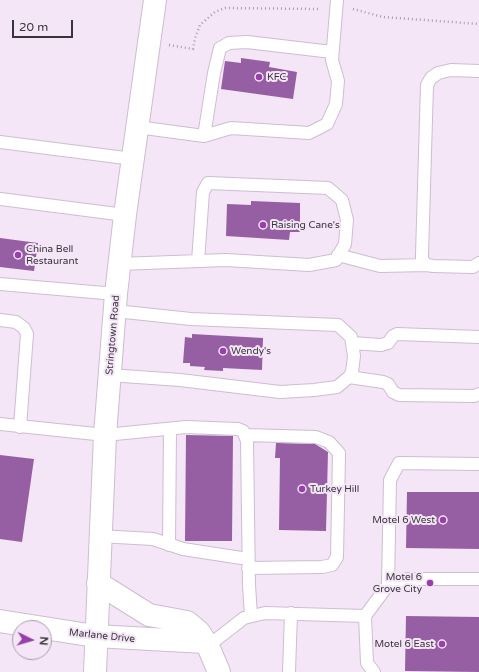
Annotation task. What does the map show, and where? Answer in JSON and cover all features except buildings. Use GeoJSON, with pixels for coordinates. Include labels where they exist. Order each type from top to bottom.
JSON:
{"type":"FeatureCollection","features":[{"type":"Feature","properties":{"kind":"main road","name":"Stringtown Road"},"geometry":{"type":"LineString","coordinates":[[95,672],[99,536],[115,302],[125,215],[155,0]]}},
{"type":"Feature","properties":{"kind":"main road"},"geometry":{"type":"LineString","coordinates":[[98,583],[149,615],[187,622],[199,632],[219,672]]}},
{"type":"Feature","properties":{"kind":"main road","name":"Marlane Drive"},"geometry":{"type":"LineString","coordinates":[[0,621],[95,636],[206,644]]}},
{"type":"Feature","properties":{"kind":"lane"},"geometry":{"type":"LineString","coordinates":[[137,127],[204,136],[231,128],[309,133],[327,124],[336,104],[338,81],[332,60],[337,4]]}},
{"type":"Feature","properties":{"kind":"lane"},"geometry":{"type":"LineString","coordinates":[[204,136],[214,73],[220,48],[228,43],[247,42],[332,52]]}},
{"type":"Feature","properties":{"kind":"lane"},"geometry":{"type":"LineString","coordinates":[[427,265],[422,260],[427,85],[431,78],[438,73],[451,70],[479,71]]}},
{"type":"Feature","properties":{"kind":"lane"},"geometry":{"type":"LineString","coordinates":[[0,142],[133,159]]}},
{"type":"Feature","properties":{"kind":"lane"},"geometry":{"type":"LineString","coordinates":[[119,264],[226,260],[309,265],[336,260],[344,244],[347,220],[342,200],[328,188],[208,183],[203,192],[198,261]]}},
{"type":"Feature","properties":{"kind":"lane"},"geometry":{"type":"LineString","coordinates":[[0,200],[125,215]]}},
{"type":"Feature","properties":{"kind":"lane"},"geometry":{"type":"LineString","coordinates":[[338,255],[380,266],[427,265],[474,267],[479,263]]}},
{"type":"Feature","properties":{"kind":"lane"},"geometry":{"type":"LineString","coordinates":[[0,284],[115,302],[191,319],[338,325],[351,337],[354,356],[352,372],[349,377],[337,387],[314,390],[280,392],[180,380],[109,375]]}},
{"type":"Feature","properties":{"kind":"lane"},"geometry":{"type":"LineString","coordinates":[[0,320],[16,322],[24,328],[27,334],[20,426]]}},
{"type":"Feature","properties":{"kind":"lane"},"geometry":{"type":"LineString","coordinates":[[352,343],[381,345],[388,343],[393,336],[397,334],[479,338]]}},
{"type":"Feature","properties":{"kind":"lane"},"geometry":{"type":"LineString","coordinates":[[349,377],[383,382],[388,384],[393,392],[399,395],[474,396],[479,394]]}},
{"type":"Feature","properties":{"kind":"lane"},"geometry":{"type":"LineString","coordinates":[[0,424],[105,434],[186,427],[238,428],[243,431],[247,441],[248,564],[251,616]]}},
{"type":"Feature","properties":{"kind":"lane"},"geometry":{"type":"LineString","coordinates":[[169,545],[170,429]]}},
{"type":"Feature","properties":{"kind":"lane"},"geometry":{"type":"LineString","coordinates":[[99,536],[153,539],[183,549],[248,564],[322,568],[332,565],[337,557],[339,453],[329,442],[316,437],[245,435]]}},
{"type":"Feature","properties":{"kind":"lane"},"geometry":{"type":"LineString","coordinates":[[374,672],[367,663],[365,616],[388,585],[390,480],[399,463],[479,464]]}},
{"type":"Feature","properties":{"kind":"lane"},"geometry":{"type":"LineString","coordinates":[[388,585],[407,579],[479,579]]}},
{"type":"Feature","properties":{"kind":"lane"},"geometry":{"type":"LineString","coordinates":[[206,644],[244,618],[251,616],[291,613],[365,616]]}},
{"type":"Feature","properties":{"kind":"lane"},"geometry":{"type":"LineString","coordinates":[[289,672],[291,613]]}},
{"type":"Feature","properties":{"kind":"path"},"geometry":{"type":"LineString","coordinates":[[149,41],[193,49],[200,25],[215,12],[225,8],[337,4],[383,17],[479,24]]}},
{"type":"Feature","properties":{"kind":"place","name":"KFC"},"geometry":{"type":"Point","coordinates":[259,77]}},
{"type":"Feature","properties":{"kind":"place","name":"Raising Cane's"},"geometry":{"type":"Point","coordinates":[263,225]}},
{"type":"Feature","properties":{"kind":"place","name":"China Bell Restaurant"},"geometry":{"type":"Point","coordinates":[18,255]}},
{"type":"Feature","properties":{"kind":"place","name":"Wendy's"},"geometry":{"type":"Point","coordinates":[223,351]}},
{"type":"Feature","properties":{"kind":"place","name":"Turkey Hill"},"geometry":{"type":"Point","coordinates":[302,489]}},
{"type":"Feature","properties":{"kind":"place","name":"Motel 6 West"},"geometry":{"type":"Point","coordinates":[443,520]}},
{"type":"Feature","properties":{"kind":"place","name":"Motel 6 Grove City"},"geometry":{"type":"Point","coordinates":[430,583]}},
{"type":"Feature","properties":{"kind":"place","name":"Motel 6 East"},"geometry":{"type":"Point","coordinates":[442,644]}}]}
